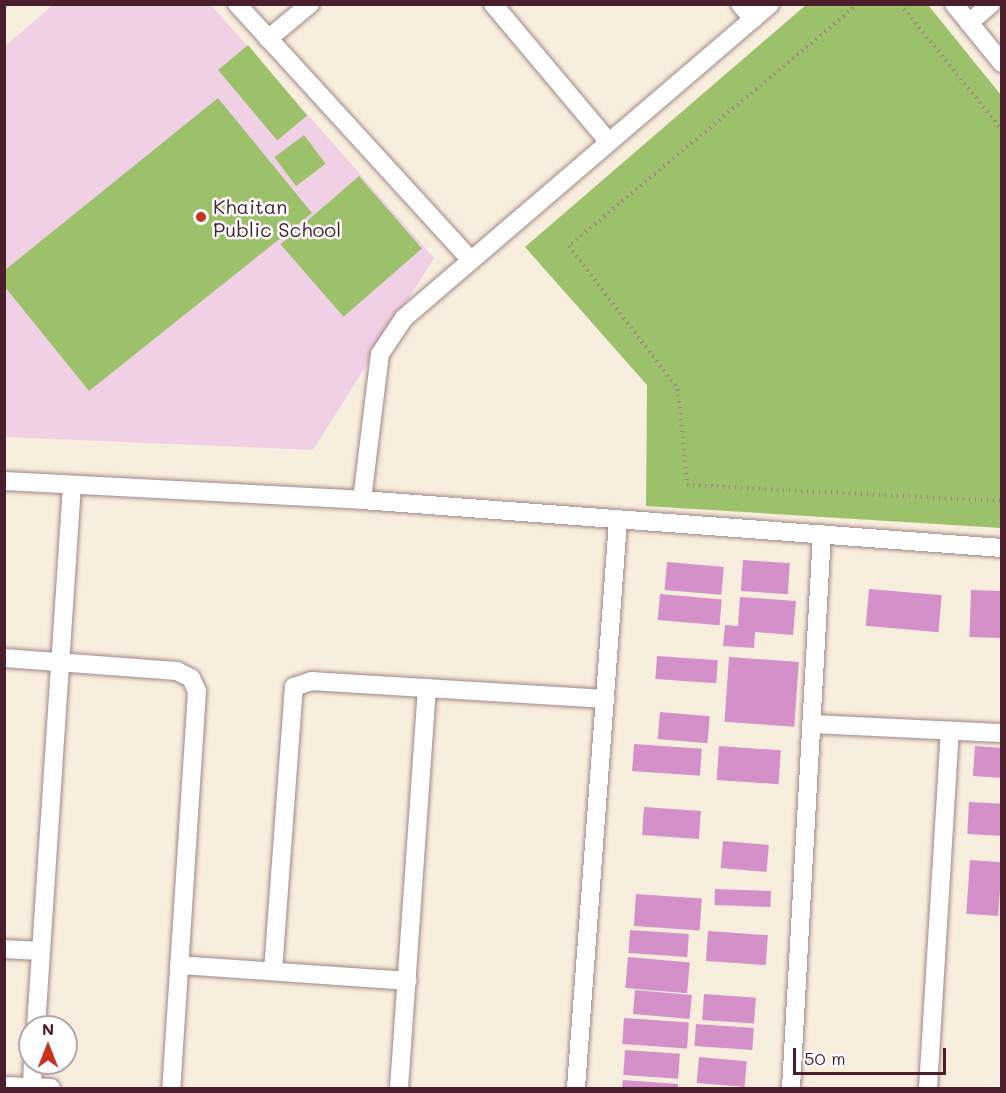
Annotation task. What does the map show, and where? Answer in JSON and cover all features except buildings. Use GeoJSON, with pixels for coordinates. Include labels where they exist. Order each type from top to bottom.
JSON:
{"type":"FeatureCollection","features":[{"type":"Feature","properties":{"kind":"street"},"geometry":{"type":"LineString","coordinates":[[237,4],[471,260]]}},
{"type":"Feature","properties":{"kind":"street"},"geometry":{"type":"LineString","coordinates":[[268,39],[310,4]]}},
{"type":"Feature","properties":{"kind":"street"},"geometry":{"type":"LineString","coordinates":[[494,4],[609,142]]}},
{"type":"Feature","properties":{"kind":"street"},"geometry":{"type":"LineString","coordinates":[[740,4],[753,19]]}},
{"type":"Feature","properties":{"kind":"street"},"geometry":{"type":"LineString","coordinates":[[362,500],[380,354],[404,318],[770,4]]}},
{"type":"Feature","properties":{"kind":"street"},"geometry":{"type":"LineString","coordinates":[[954,4],[1002,63]]}},
{"type":"Feature","properties":{"kind":"street"},"geometry":{"type":"LineString","coordinates":[[969,22],[991,4]]}},
{"type":"Feature","properties":{"kind":"street"},"geometry":{"type":"LineString","coordinates":[[4,481],[362,500],[1002,548]]}},
{"type":"Feature","properties":{"kind":"street"},"geometry":{"type":"LineString","coordinates":[[37,1015],[72,485]]}},
{"type":"Feature","properties":{"kind":"street"},"geometry":{"type":"LineString","coordinates":[[576,1089],[618,521]]}},
{"type":"Feature","properties":{"kind":"street"},"geometry":{"type":"LineString","coordinates":[[791,1089],[822,534]]}},
{"type":"Feature","properties":{"kind":"street"},"geometry":{"type":"LineString","coordinates":[[4,658],[177,671],[191,678],[197,691],[171,1089]]}},
{"type":"Feature","properties":{"kind":"street"},"geometry":{"type":"LineString","coordinates":[[273,971],[294,687],[311,681],[605,699]]}},
{"type":"Feature","properties":{"kind":"street"},"geometry":{"type":"LineString","coordinates":[[399,1089],[427,688]]}},
{"type":"Feature","properties":{"kind":"street"},"geometry":{"type":"LineString","coordinates":[[812,724],[1002,733]]}},
{"type":"Feature","properties":{"kind":"street"},"geometry":{"type":"LineString","coordinates":[[928,1089],[950,731]]}},
{"type":"Feature","properties":{"kind":"street"},"geometry":{"type":"LineString","coordinates":[[4,949],[41,951]]}},
{"type":"Feature","properties":{"kind":"street"},"geometry":{"type":"LineString","coordinates":[[179,965],[407,981]]}},
{"type":"Feature","properties":{"kind":"street"},"geometry":{"type":"LineString","coordinates":[[4,1086],[51,1089]]}},
{"type":"Feature","properties":{"kind":"path"},"geometry":{"type":"LineString","coordinates":[[858,4],[569,246],[678,389],[687,485],[1002,501]]}},
{"type":"Feature","properties":{"kind":"path"},"geometry":{"type":"LineString","coordinates":[[900,4],[1002,130]]}},
{"type":"Feature","properties":{"kind":"shaded area","name":"Khaitan Public School"},"geometry":{"type":"Polygon","coordinates":[[[53,5],[211,5],[434,258],[313,450],[5,437],[5,46],[53,5]]]}},
{"type":"Feature","properties":{"kind":"green space"},"geometry":{"type":"Polygon","coordinates":[[[807,4],[928,5],[1001,95],[1001,528],[646,506],[647,385],[525,247],[807,4]]]}},
{"type":"Feature","properties":{"kind":"green space"},"geometry":{"type":"Polygon","coordinates":[[[248,45],[307,115],[277,141],[218,70],[248,45]]]}},
{"type":"Feature","properties":{"kind":"green space"},"geometry":{"type":"Polygon","coordinates":[[[218,98],[312,213],[89,391],[5,287],[5,270],[218,98]]]}},
{"type":"Feature","properties":{"kind":"green space"},"geometry":{"type":"Polygon","coordinates":[[[304,135],[326,164],[296,186],[274,157],[304,135]]]}},
{"type":"Feature","properties":{"kind":"green space"},"geometry":{"type":"Polygon","coordinates":[[[359,176],[422,248],[343,317],[281,244],[359,176]]]}},
{"type":"Feature","properties":{"kind":"place","name":"Khaitan Public School"},"geometry":{"type":"Point","coordinates":[201,217]}}]}
